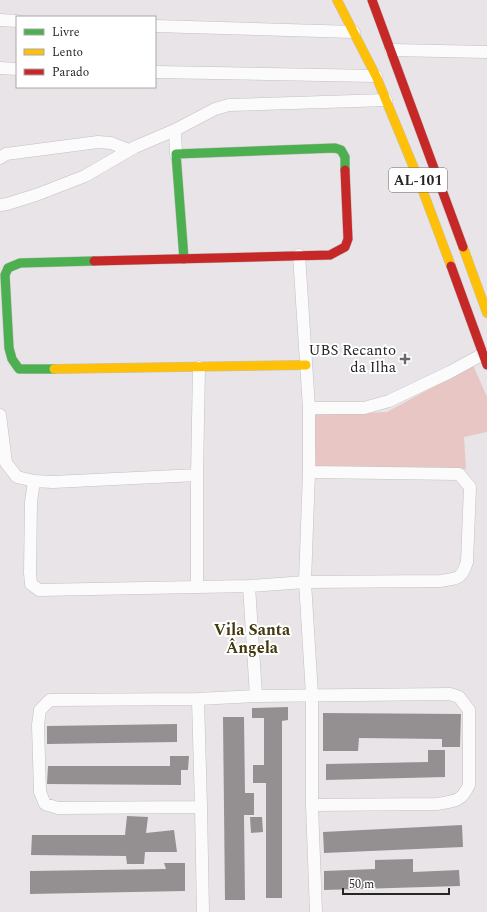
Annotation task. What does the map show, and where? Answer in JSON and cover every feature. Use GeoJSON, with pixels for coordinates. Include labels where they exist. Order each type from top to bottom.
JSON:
{"type":"FeatureCollection","features":[{"type":"Feature","properties":{"kind":"main road","name":"AL-101"},"geometry":{"type":"LineString","coordinates":[[337,0],[376,76],[386,100],[418,178],[485,360]]}},
{"type":"Feature","properties":{"kind":"main road","name":"AL-101"},"geometry":{"type":"LineString","coordinates":[[372,0],[487,312]]}},
{"type":"Feature","properties":{"kind":"main road"},"geometry":{"type":"LineString","coordinates":[[184,259],[176,154],[335,148],[341,150],[346,157],[348,239],[345,247],[330,255],[299,255],[184,259],[20,263],[8,268],[5,275],[9,348],[12,359],[19,369],[306,365]]}},
{"type":"Feature","properties":{"kind":"street"},"geometry":{"type":"LineString","coordinates":[[0,20],[16,21]]}},
{"type":"Feature","properties":{"kind":"street"},"geometry":{"type":"LineString","coordinates":[[156,26],[354,32]]}},
{"type":"Feature","properties":{"kind":"street"},"geometry":{"type":"LineString","coordinates":[[391,50],[487,52]]}},
{"type":"Feature","properties":{"kind":"street"},"geometry":{"type":"LineString","coordinates":[[0,68],[16,69]]}},
{"type":"Feature","properties":{"kind":"street"},"geometry":{"type":"LineString","coordinates":[[156,72],[376,76]]}},
{"type":"Feature","properties":{"kind":"street"},"geometry":{"type":"LineString","coordinates":[[0,204],[7,204],[36,195],[85,176],[129,150],[175,130],[215,109],[229,105],[386,100]]}},
{"type":"Feature","properties":{"kind":"street"},"geometry":{"type":"LineString","coordinates":[[175,130],[176,154]]}},
{"type":"Feature","properties":{"kind":"street"},"geometry":{"type":"LineString","coordinates":[[0,158],[6,154],[98,142],[112,143],[129,150]]}},
{"type":"Feature","properties":{"kind":"street"},"geometry":{"type":"LineString","coordinates":[[299,255],[309,408],[309,472],[305,582],[312,695],[312,805],[316,912]]}},
{"type":"Feature","properties":{"kind":"street"},"geometry":{"type":"LineString","coordinates":[[309,408],[364,408],[389,401],[450,372],[485,360]]}},
{"type":"Feature","properties":{"kind":"street"},"geometry":{"type":"LineString","coordinates":[[197,587],[199,367]]}},
{"type":"Feature","properties":{"kind":"street"},"geometry":{"type":"LineString","coordinates":[[0,415],[6,463],[16,477],[34,481],[53,482],[197,475]]}},
{"type":"Feature","properties":{"kind":"street"},"geometry":{"type":"LineString","coordinates":[[34,481],[31,502],[30,573],[31,584],[39,590],[249,586],[305,582],[440,581],[458,578],[463,573],[468,555],[470,487],[459,474],[309,472]]}},
{"type":"Feature","properties":{"kind":"street"},"geometry":{"type":"LineString","coordinates":[[249,586],[256,696]]}},
{"type":"Feature","properties":{"kind":"street"},"geometry":{"type":"LineString","coordinates":[[202,807],[58,808],[45,804],[40,792],[38,725],[40,710],[50,700],[198,699],[256,696],[450,694],[459,697],[469,710],[469,785],[465,794],[456,801],[437,804],[312,805]]}},
{"type":"Feature","properties":{"kind":"street"},"geometry":{"type":"LineString","coordinates":[[198,699],[202,807],[203,912]]}},
{"type":"Feature","properties":{"kind":"shaded area"},"geometry":{"type":"Polygon","coordinates":[[[473,365],[487,397],[487,432],[464,437],[466,469],[316,468],[314,415],[387,412],[473,365]]]}},
{"type":"Feature","properties":{"kind":"building"},"geometry":{"type":"Polygon","coordinates":[[[288,707],[288,720],[282,721],[282,898],[266,898],[266,783],[253,783],[253,765],[264,765],[264,718],[252,718],[252,708],[288,707]]]}},
{"type":"Feature","properties":{"kind":"building"},"geometry":{"type":"Polygon","coordinates":[[[323,713],[461,714],[460,747],[442,747],[442,739],[359,738],[358,751],[323,751],[323,713]]]}},
{"type":"Feature","properties":{"kind":"building"},"geometry":{"type":"Polygon","coordinates":[[[223,717],[244,717],[245,793],[254,793],[254,815],[244,815],[245,900],[225,900],[223,717]]]}},
{"type":"Feature","properties":{"kind":"building"},"geometry":{"type":"Polygon","coordinates":[[[177,724],[177,742],[47,744],[47,726],[177,724]]]}},
{"type":"Feature","properties":{"kind":"building"},"geometry":{"type":"Polygon","coordinates":[[[428,750],[445,750],[445,777],[326,780],[326,764],[428,762],[428,750]]]}},
{"type":"Feature","properties":{"kind":"building"},"geometry":{"type":"Polygon","coordinates":[[[170,756],[189,756],[188,770],[181,770],[181,785],[47,784],[48,766],[170,766],[170,756]]]}},
{"type":"Feature","properties":{"kind":"building"},"geometry":{"type":"Polygon","coordinates":[[[127,816],[148,817],[146,833],[174,830],[177,852],[145,852],[144,864],[127,864],[126,856],[31,855],[32,835],[125,835],[127,816]]]}},
{"type":"Feature","properties":{"kind":"building"},"geometry":{"type":"Polygon","coordinates":[[[250,817],[262,817],[263,832],[251,833],[250,817]]]}},
{"type":"Feature","properties":{"kind":"building"},"geometry":{"type":"Polygon","coordinates":[[[462,825],[463,847],[324,853],[323,832],[462,825]]]}},
{"type":"Feature","properties":{"kind":"building"},"geometry":{"type":"Polygon","coordinates":[[[413,859],[413,872],[459,870],[460,886],[324,890],[324,871],[375,869],[375,860],[413,859]]]}},
{"type":"Feature","properties":{"kind":"building"},"geometry":{"type":"Polygon","coordinates":[[[164,863],[185,863],[185,891],[30,894],[30,871],[166,869],[164,863]]]}},
{"type":"Feature","properties":{"kind":"traffic: fast"},"geometry":{"type":"LineString","coordinates":[[184,259],[176,154],[335,148],[341,150],[345,157],[345,170]]}},
{"type":"Feature","properties":{"kind":"traffic: fast"},"geometry":{"type":"LineString","coordinates":[[54,369],[19,369],[12,359],[9,348],[5,275],[8,268],[20,263],[94,261]]}},
{"type":"Feature","properties":{"kind":"traffic: slow"},"geometry":{"type":"LineString","coordinates":[[337,0],[376,76],[418,178],[451,266]]}},
{"type":"Feature","properties":{"kind":"traffic: slow"},"geometry":{"type":"LineString","coordinates":[[463,247],[487,313]]}},
{"type":"Feature","properties":{"kind":"traffic: slow"},"geometry":{"type":"LineString","coordinates":[[54,369],[306,365]]}},
{"type":"Feature","properties":{"kind":"traffic: jam"},"geometry":{"type":"LineString","coordinates":[[372,0],[463,247]]}},
{"type":"Feature","properties":{"kind":"traffic: jam"},"geometry":{"type":"LineString","coordinates":[[94,261],[330,255],[345,247],[348,239],[345,170]]}},
{"type":"Feature","properties":{"kind":"traffic: jam"},"geometry":{"type":"LineString","coordinates":[[451,266],[487,365]]}},
{"type":"Feature","properties":{"kind":"place","name":"UBS Recanto da Ilha"},"geometry":{"type":"Point","coordinates":[405,359]}},
{"type":"Feature","properties":{"kind":"district","name":"Vila Santa Ângela"},"geometry":{"type":"Point","coordinates":[252,638]}}]}
